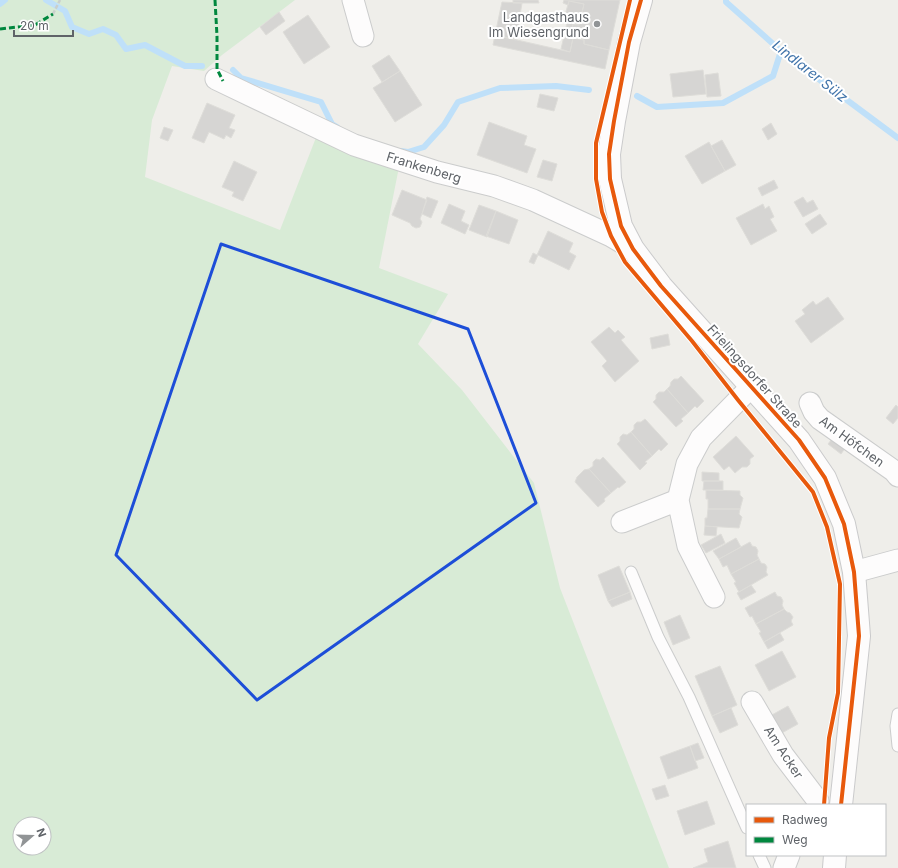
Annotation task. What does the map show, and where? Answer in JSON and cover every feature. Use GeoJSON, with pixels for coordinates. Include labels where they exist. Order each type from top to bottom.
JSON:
{"type":"FeatureCollection","features":[{"type":"Feature","properties":{"kind":"main road","name":"Frielingsdorfer Straße"},"geometry":{"type":"LineString","coordinates":[[641,0],[629,42],[614,121],[610,154],[610,179],[621,226],[633,249],[660,286],[799,440],[825,478],[844,524],[854,572],[859,636],[841,804]]}},
{"type":"Feature","properties":{"kind":"main road"},"geometry":{"type":"LineString","coordinates":[[834,868],[835,856]]}},
{"type":"Feature","properties":{"kind":"street"},"geometry":{"type":"LineString","coordinates":[[353,0],[363,36]]}},
{"type":"Feature","properties":{"kind":"street","name":"Frankenberg"},"geometry":{"type":"LineString","coordinates":[[216,79],[354,144],[437,172],[494,186],[534,200],[611,236],[633,249]]}},
{"type":"Feature","properties":{"kind":"street"},"geometry":{"type":"LineString","coordinates":[[714,597],[688,546],[678,500],[687,464],[701,438],[752,387]]}},
{"type":"Feature","properties":{"kind":"street","name":"Am Höfchen"},"geometry":{"type":"LineString","coordinates":[[810,403],[814,412],[820,419],[894,471],[898,476]]}},
{"type":"Feature","properties":{"kind":"street"},"geometry":{"type":"LineString","coordinates":[[622,522],[678,500]]}},
{"type":"Feature","properties":{"kind":"street"},"geometry":{"type":"LineString","coordinates":[[854,572],[898,560]]}},
{"type":"Feature","properties":{"kind":"street","name":"Am Acker"},"geometry":{"type":"LineString","coordinates":[[752,702],[783,755],[817,803],[841,804]]}},
{"type":"Feature","properties":{"kind":"street"},"geometry":{"type":"LineString","coordinates":[[784,868],[789,856]]}},
{"type":"Feature","properties":{"kind":"lane"},"geometry":{"type":"LineString","coordinates":[[631,572],[658,637],[689,697],[746,826]]}},
{"type":"Feature","properties":{"kind":"lane"},"geometry":{"type":"LineString","coordinates":[[898,714],[896,726],[898,746]]}},
{"type":"Feature","properties":{"kind":"lane"},"geometry":{"type":"LineString","coordinates":[[759,856],[765,868]]}},
{"type":"Feature","properties":{"kind":"path"},"geometry":{"type":"LineString","coordinates":[[53,14],[59,1]]}},
{"type":"Feature","properties":{"kind":"highlighted area"},"geometry":{"type":"Polygon","coordinates":[[[221,244],[468,329],[536,503],[257,700],[116,555],[221,244]]]}},
{"type":"Feature","properties":{"kind":"green space"},"geometry":{"type":"Polygon","coordinates":[[[0,0],[295,0],[222,55],[204,71],[172,66],[152,120],[145,177],[280,230],[317,135],[399,167],[379,268],[448,294],[418,344],[462,390],[534,483],[560,588],[669,868],[0,868],[0,0]]]}},
{"type":"Feature","properties":{"kind":"building"},"geometry":{"type":"Polygon","coordinates":[[[513,0],[538,0],[539,3],[513,3],[513,0]]]}},
{"type":"Feature","properties":{"kind":"building","name":"Landgasthaus Im Wiesengrund"},"geometry":{"type":"Polygon","coordinates":[[[564,0],[620,0],[609,50],[584,44],[584,40],[570,37],[573,24],[579,25],[584,4],[569,1],[568,5],[563,3],[564,0]]]}},
{"type":"Feature","properties":{"kind":"building"},"geometry":{"type":"Polygon","coordinates":[[[569,1],[584,4],[579,25],[573,24],[570,37],[573,38],[570,52],[561,49],[567,23],[563,22],[569,1]]]}},
{"type":"Feature","properties":{"kind":"building"},"geometry":{"type":"Polygon","coordinates":[[[502,2],[522,3],[516,40],[495,35],[502,2]]]}},
{"type":"Feature","properties":{"kind":"building"},"geometry":{"type":"Polygon","coordinates":[[[279,12],[285,21],[266,35],[260,27],[279,12]]]}},
{"type":"Feature","properties":{"kind":"building"},"geometry":{"type":"Polygon","coordinates":[[[308,15],[330,47],[304,64],[283,32],[308,15]]]}},
{"type":"Feature","properties":{"kind":"building"},"geometry":{"type":"Polygon","coordinates":[[[495,35],[570,52],[573,38],[584,40],[584,44],[609,50],[605,69],[493,45],[495,35]]]}},
{"type":"Feature","properties":{"kind":"building"},"geometry":{"type":"Polygon","coordinates":[[[389,55],[400,71],[382,82],[372,66],[389,55]]]}},
{"type":"Feature","properties":{"kind":"building"},"geometry":{"type":"Polygon","coordinates":[[[703,70],[706,94],[673,97],[670,74],[703,70]]]}},
{"type":"Feature","properties":{"kind":"building"},"geometry":{"type":"Polygon","coordinates":[[[400,71],[422,105],[395,122],[373,88],[400,71]]]}},
{"type":"Feature","properties":{"kind":"building"},"geometry":{"type":"Polygon","coordinates":[[[718,73],[721,96],[707,97],[705,75],[718,73]]]}},
{"type":"Feature","properties":{"kind":"building"},"geometry":{"type":"Polygon","coordinates":[[[540,94],[558,98],[554,111],[537,107],[540,94]]]}},
{"type":"Feature","properties":{"kind":"building"},"geometry":{"type":"Polygon","coordinates":[[[207,103],[235,115],[229,128],[235,130],[231,138],[226,135],[224,139],[209,132],[204,143],[192,138],[207,103]]]}},
{"type":"Feature","properties":{"kind":"building"},"geometry":{"type":"Polygon","coordinates":[[[489,122],[527,136],[524,145],[536,149],[527,173],[477,155],[489,122]]]}},
{"type":"Feature","properties":{"kind":"building"},"geometry":{"type":"Polygon","coordinates":[[[771,123],[777,134],[768,140],[762,129],[771,123]]]}},
{"type":"Feature","properties":{"kind":"building"},"geometry":{"type":"Polygon","coordinates":[[[164,127],[173,130],[168,141],[160,138],[164,127]]]}},
{"type":"Feature","properties":{"kind":"building"},"geometry":{"type":"Polygon","coordinates":[[[722,140],[736,165],[725,171],[711,146],[722,140]]]}},
{"type":"Feature","properties":{"kind":"building"},"geometry":{"type":"Polygon","coordinates":[[[709,142],[725,171],[702,184],[685,156],[709,142]]]}},
{"type":"Feature","properties":{"kind":"building"},"geometry":{"type":"Polygon","coordinates":[[[543,160],[557,164],[552,181],[537,177],[543,160]]]}},
{"type":"Feature","properties":{"kind":"building"},"geometry":{"type":"Polygon","coordinates":[[[234,161],[257,172],[243,201],[232,196],[234,192],[222,187],[234,161]]]}},
{"type":"Feature","properties":{"kind":"building"},"geometry":{"type":"Polygon","coordinates":[[[774,180],[778,188],[762,196],[758,188],[774,180]]]}},
{"type":"Feature","properties":{"kind":"building"},"geometry":{"type":"Polygon","coordinates":[[[402,190],[427,200],[420,219],[422,222],[420,227],[416,228],[410,223],[392,215],[402,190]]]}},
{"type":"Feature","properties":{"kind":"building"},"geometry":{"type":"Polygon","coordinates":[[[427,197],[438,201],[431,218],[422,214],[427,197]]]}},
{"type":"Feature","properties":{"kind":"building"},"geometry":{"type":"Polygon","coordinates":[[[803,197],[807,203],[813,200],[818,209],[803,217],[794,202],[803,197]]]}},
{"type":"Feature","properties":{"kind":"building"},"geometry":{"type":"Polygon","coordinates":[[[449,204],[465,211],[461,221],[469,225],[465,234],[441,223],[449,204]]]}},
{"type":"Feature","properties":{"kind":"building"},"geometry":{"type":"Polygon","coordinates":[[[763,204],[765,209],[769,206],[774,217],[770,219],[777,231],[751,245],[736,218],[763,204]]]}},
{"type":"Feature","properties":{"kind":"building"},"geometry":{"type":"Polygon","coordinates":[[[479,205],[496,211],[487,237],[469,230],[479,205]]]}},
{"type":"Feature","properties":{"kind":"building"},"geometry":{"type":"Polygon","coordinates":[[[496,211],[518,220],[509,244],[486,236],[496,211]]]}},
{"type":"Feature","properties":{"kind":"building"},"geometry":{"type":"Polygon","coordinates":[[[820,214],[827,224],[812,234],[805,224],[820,214]]]}},
{"type":"Feature","properties":{"kind":"building"},"geometry":{"type":"Polygon","coordinates":[[[548,231],[573,243],[569,252],[576,256],[569,270],[538,255],[534,264],[529,262],[533,253],[537,255],[548,231]]]}},
{"type":"Feature","properties":{"kind":"building"},"geometry":{"type":"Polygon","coordinates":[[[828,297],[844,319],[811,343],[795,321],[805,314],[802,310],[813,301],[816,305],[828,297]]]}},
{"type":"Feature","properties":{"kind":"building"},"geometry":{"type":"Polygon","coordinates":[[[609,327],[615,333],[618,330],[625,337],[621,340],[639,361],[615,382],[602,366],[607,361],[591,342],[609,327]]]}},
{"type":"Feature","properties":{"kind":"building"},"geometry":{"type":"Polygon","coordinates":[[[668,334],[670,345],[652,349],[650,338],[668,334]]]}},
{"type":"Feature","properties":{"kind":"building"},"geometry":{"type":"Polygon","coordinates":[[[681,376],[704,401],[697,408],[695,406],[688,413],[667,389],[674,379],[678,379],[681,376]]]}},
{"type":"Feature","properties":{"kind":"building"},"geometry":{"type":"Polygon","coordinates":[[[667,389],[688,413],[681,419],[683,421],[676,427],[653,402],[659,392],[664,392],[667,389]]]}},
{"type":"Feature","properties":{"kind":"building"},"geometry":{"type":"Polygon","coordinates":[[[896,405],[898,407],[898,418],[893,424],[886,418],[896,405]]]}},
{"type":"Feature","properties":{"kind":"building"},"geometry":{"type":"Polygon","coordinates":[[[645,419],[668,444],[661,451],[659,449],[652,456],[631,432],[637,422],[641,422],[645,419]]]}},
{"type":"Feature","properties":{"kind":"building"},"geometry":{"type":"Polygon","coordinates":[[[631,432],[652,456],[645,462],[647,463],[640,470],[617,444],[623,434],[627,435],[631,432]]]}},
{"type":"Feature","properties":{"kind":"building"},"geometry":{"type":"Polygon","coordinates":[[[835,435],[848,444],[841,454],[828,444],[835,435]]]}},
{"type":"Feature","properties":{"kind":"building"},"geometry":{"type":"Polygon","coordinates":[[[736,436],[754,456],[750,459],[750,464],[747,467],[742,467],[735,473],[729,466],[724,470],[713,457],[736,436]]]}},
{"type":"Feature","properties":{"kind":"building"},"geometry":{"type":"Polygon","coordinates":[[[603,457],[626,482],[611,493],[589,469],[593,466],[593,462],[596,459],[600,460],[603,457]]]}},
{"type":"Feature","properties":{"kind":"building"},"geometry":{"type":"Polygon","coordinates":[[[589,469],[611,493],[598,507],[575,482],[577,477],[584,470],[589,469]]]}},
{"type":"Feature","properties":{"kind":"building"},"geometry":{"type":"Polygon","coordinates":[[[702,472],[719,473],[719,481],[702,481],[702,472]]]}},
{"type":"Feature","properties":{"kind":"building"},"geometry":{"type":"Polygon","coordinates":[[[704,481],[723,481],[723,490],[703,490],[704,481]]]}},
{"type":"Feature","properties":{"kind":"building"},"geometry":{"type":"Polygon","coordinates":[[[706,490],[740,491],[740,495],[743,498],[740,509],[708,509],[706,490]]]}},
{"type":"Feature","properties":{"kind":"building"},"geometry":{"type":"Polygon","coordinates":[[[708,509],[740,509],[739,514],[742,517],[739,528],[705,526],[705,518],[707,518],[708,509]]]}},
{"type":"Feature","properties":{"kind":"building"},"geometry":{"type":"Polygon","coordinates":[[[705,526],[717,527],[716,536],[704,535],[705,526]]]}},
{"type":"Feature","properties":{"kind":"building"},"geometry":{"type":"Polygon","coordinates":[[[721,534],[725,543],[706,553],[701,545],[721,534]]]}},
{"type":"Feature","properties":{"kind":"building"},"geometry":{"type":"Polygon","coordinates":[[[736,538],[741,547],[719,559],[713,551],[736,538]]]}},
{"type":"Feature","properties":{"kind":"building"},"geometry":{"type":"Polygon","coordinates":[[[750,542],[752,546],[756,547],[759,559],[731,574],[727,565],[723,567],[719,559],[750,542]]]}},
{"type":"Feature","properties":{"kind":"building"},"geometry":{"type":"Polygon","coordinates":[[[759,559],[761,563],[765,564],[767,567],[766,572],[768,575],[739,592],[734,583],[736,582],[731,574],[759,559]]]}},
{"type":"Feature","properties":{"kind":"building"},"geometry":{"type":"Polygon","coordinates":[[[619,566],[630,592],[608,601],[598,575],[619,566]]]}},
{"type":"Feature","properties":{"kind":"building"},"geometry":{"type":"Polygon","coordinates":[[[751,585],[756,592],[741,600],[737,593],[751,585]]]}},
{"type":"Feature","properties":{"kind":"building"},"geometry":{"type":"Polygon","coordinates":[[[630,592],[632,599],[612,607],[608,601],[630,592]]]}},
{"type":"Feature","properties":{"kind":"building"},"geometry":{"type":"Polygon","coordinates":[[[775,592],[777,596],[781,597],[784,609],[756,624],[752,616],[750,617],[745,608],[775,592]]]}},
{"type":"Feature","properties":{"kind":"building"},"geometry":{"type":"Polygon","coordinates":[[[784,609],[793,617],[791,621],[793,625],[764,642],[759,633],[761,632],[756,624],[784,609]]]}},
{"type":"Feature","properties":{"kind":"building"},"geometry":{"type":"Polygon","coordinates":[[[680,615],[690,638],[673,645],[664,622],[680,615]]]}},
{"type":"Feature","properties":{"kind":"building"},"geometry":{"type":"Polygon","coordinates":[[[780,633],[784,640],[768,649],[764,642],[780,633]]]}},
{"type":"Feature","properties":{"kind":"building"},"geometry":{"type":"Polygon","coordinates":[[[782,651],[796,677],[769,691],[755,665],[782,651]]]}},
{"type":"Feature","properties":{"kind":"building"},"geometry":{"type":"Polygon","coordinates":[[[720,666],[737,705],[712,716],[695,676],[720,666]]]}},
{"type":"Feature","properties":{"kind":"building"},"geometry":{"type":"Polygon","coordinates":[[[788,706],[798,724],[780,734],[770,716],[788,706]]]}},
{"type":"Feature","properties":{"kind":"building"},"geometry":{"type":"Polygon","coordinates":[[[731,708],[738,725],[720,733],[712,716],[731,708]]]}},
{"type":"Feature","properties":{"kind":"building"},"geometry":{"type":"Polygon","coordinates":[[[698,743],[704,758],[695,761],[690,746],[698,743]]]}},
{"type":"Feature","properties":{"kind":"building"},"geometry":{"type":"Polygon","coordinates":[[[690,746],[698,768],[668,779],[660,757],[690,746]]]}},
{"type":"Feature","properties":{"kind":"building"},"geometry":{"type":"Polygon","coordinates":[[[665,785],[669,796],[656,800],[652,789],[665,785]]]}},
{"type":"Feature","properties":{"kind":"building"},"geometry":{"type":"Polygon","coordinates":[[[707,801],[715,824],[685,835],[677,811],[707,801]]]}},
{"type":"Feature","properties":{"kind":"building"},"geometry":{"type":"Polygon","coordinates":[[[728,841],[736,868],[693,868],[708,862],[704,849],[728,841]]]}},
{"type":"Feature","properties":{"kind":"waterway"},"geometry":{"type":"LineString","coordinates":[[0,4],[5,0]]}},
{"type":"Feature","properties":{"kind":"waterway"},"geometry":{"type":"LineString","coordinates":[[46,0],[65,11],[72,27],[89,34],[103,29],[116,35],[126,49],[145,45],[185,66],[202,66]]}},
{"type":"Feature","properties":{"kind":"waterway","name":"Lindlarer Sülz"},"geometry":{"type":"LineString","coordinates":[[726,0],[726,2],[781,51],[898,138]]}},
{"type":"Feature","properties":{"kind":"waterway"},"geometry":{"type":"LineString","coordinates":[[637,96],[657,107],[723,103],[773,76],[781,51]]}},
{"type":"Feature","properties":{"kind":"waterway"},"geometry":{"type":"LineString","coordinates":[[233,70],[241,78],[321,102],[332,124],[337,127]]}},
{"type":"Feature","properties":{"kind":"waterway"},"geometry":{"type":"LineString","coordinates":[[401,151],[408,152],[424,147],[444,125],[458,102],[500,88],[556,86],[589,90]]}},
{"type":"Feature","properties":{"kind":"marked path"},"geometry":{"type":"LineString","coordinates":[[215,0],[217,69],[223,81]]}},
{"type":"Feature","properties":{"kind":"marked path"},"geometry":{"type":"LineString","coordinates":[[0,29],[35,25],[53,14]]}},
{"type":"Feature","properties":{"kind":"cycle path"},"geometry":{"type":"LineString","coordinates":[[630,0],[596,143],[596,179],[602,212],[611,236],[625,262],[692,341],[813,492],[827,527],[840,584],[838,693],[829,738],[824,804]]}},
{"type":"Feature","properties":{"kind":"cycle path"},"geometry":{"type":"LineString","coordinates":[[641,0],[629,42],[609,154],[610,179],[621,226],[633,249],[661,286],[799,440],[825,478],[844,524],[854,572],[859,636],[841,804]]}},
{"type":"Feature","properties":{"kind":"place","name":"Landgasthaus Im Wiesengrund"},"geometry":{"type":"Point","coordinates":[597,24]}}]}
